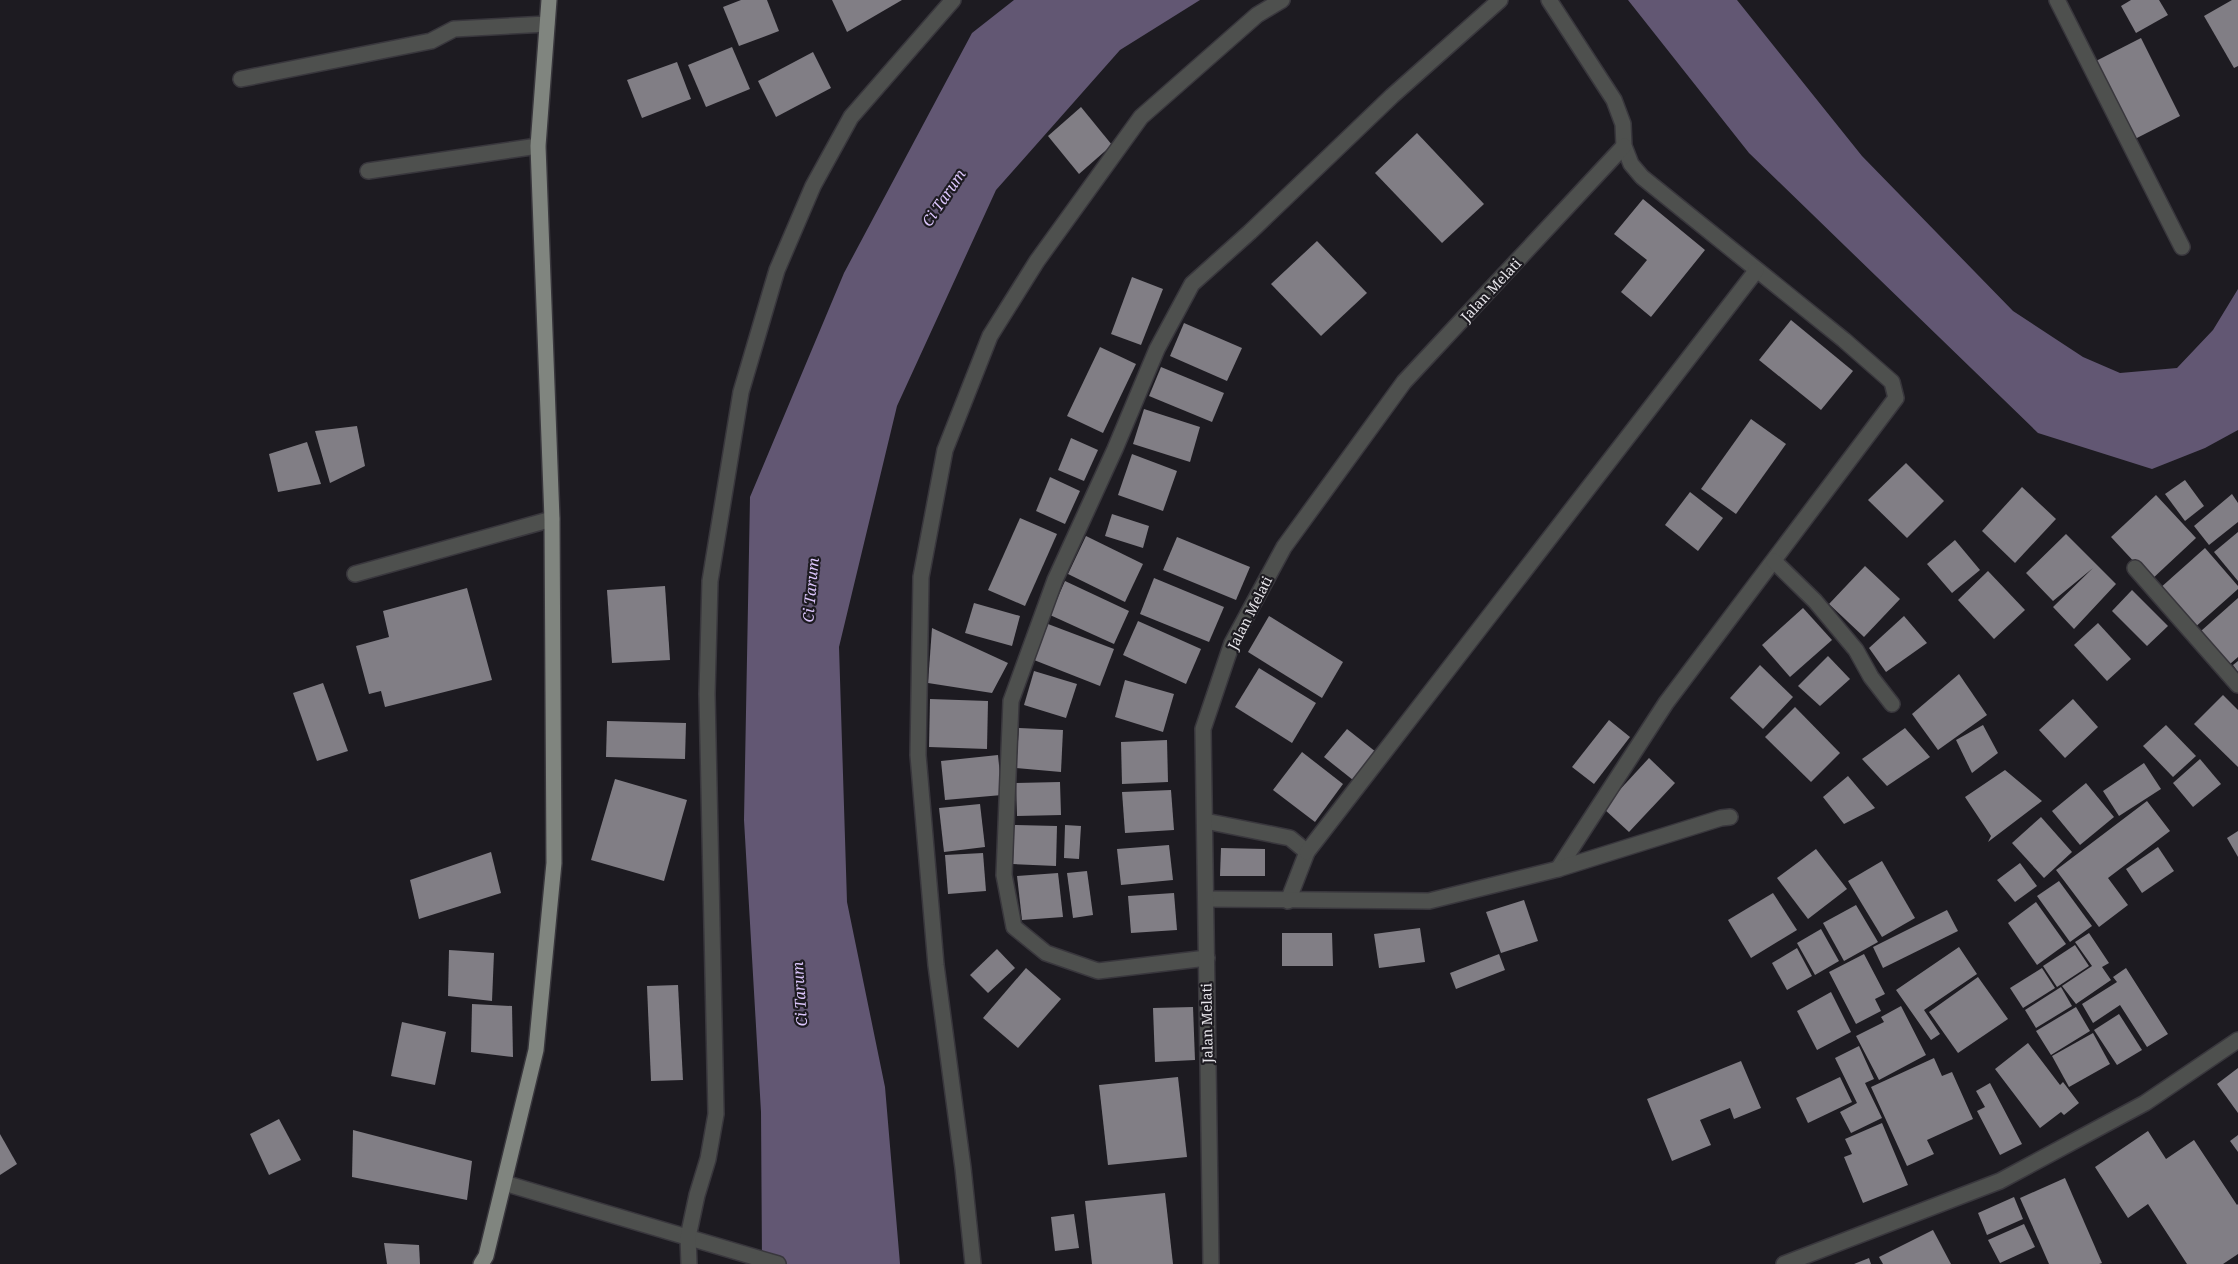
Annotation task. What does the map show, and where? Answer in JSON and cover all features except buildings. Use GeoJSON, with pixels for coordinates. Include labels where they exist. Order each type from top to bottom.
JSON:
{"type":"FeatureCollection","features":[{"type":"Feature","properties":{"kind":"main road"},"geometry":{"type":"LineString","coordinates":[[482,1264],[486,1256],[536,1050],[554,863],[552,519],[538,146],[549,0]]}},
{"type":"Feature","properties":{"kind":"street"},"geometry":{"type":"LineString","coordinates":[[689,1264],[688,1237],[697,1195],[708,1160],[716,1114],[707,694],[710,581],[741,392],[777,270],[813,186],[851,117],[953,0]]}},
{"type":"Feature","properties":{"kind":"street"},"geometry":{"type":"LineString","coordinates":[[973,1264],[963,1168],[936,965],[918,756],[921,578],[945,450],[990,336],[1037,261],[1141,117],[1257,15],[1282,0]]}},
{"type":"Feature","properties":{"kind":"street"},"geometry":{"type":"LineString","coordinates":[[1206,958],[1098,971],[1046,953],[1014,927],[1004,875],[1011,700],[1055,580],[1158,349],[1192,284],[1250,232],[1392,96],[1500,0]]}},
{"type":"Feature","properties":{"kind":"street"},"geometry":{"type":"LineString","coordinates":[[1549,0],[1614,100],[1623,124],[1624,146],[1631,164],[1642,177],[1756,271],[1844,340],[1892,382],[1896,398],[1666,703],[1558,869]]}},
{"type":"Feature","properties":{"kind":"street"},"geometry":{"type":"LineString","coordinates":[[2057,0],[2182,247]]}},
{"type":"Feature","properties":{"kind":"street"},"geometry":{"type":"LineString","coordinates":[[240,79],[431,41],[454,29],[547,24]]}},
{"type":"Feature","properties":{"kind":"street"},"geometry":{"type":"LineString","coordinates":[[368,171],[538,146]]}},
{"type":"Feature","properties":{"kind":"street","name":"Jalan Melati"},"geometry":{"type":"LineString","coordinates":[[1211,1264],[1203,729],[1232,643],[1284,547],[1404,382],[1624,146]]}},
{"type":"Feature","properties":{"kind":"street"},"geometry":{"type":"LineString","coordinates":[[1288,900],[1307,852],[1756,271]]}},
{"type":"Feature","properties":{"kind":"street"},"geometry":{"type":"LineString","coordinates":[[355,574],[552,519]]}},
{"type":"Feature","properties":{"kind":"street"},"geometry":{"type":"LineString","coordinates":[[1774,561],[1815,600],[1856,650],[1892,704]]}},
{"type":"Feature","properties":{"kind":"street"},"geometry":{"type":"LineString","coordinates":[[2135,568],[2238,685]]}},
{"type":"Feature","properties":{"kind":"street"},"geometry":{"type":"LineString","coordinates":[[1206,899],[1429,901],[1558,869],[1721,818],[1730,818]]}},
{"type":"Feature","properties":{"kind":"street"},"geometry":{"type":"LineString","coordinates":[[1205,821],[1290,838],[1307,852]]}},
{"type":"Feature","properties":{"kind":"street"},"geometry":{"type":"LineString","coordinates":[[1784,1264],[2000,1181],[2145,1103],[2238,1040]]}},
{"type":"Feature","properties":{"kind":"street"},"geometry":{"type":"LineString","coordinates":[[504,1183],[778,1264]]}},
{"type":"Feature","properties":{"kind":"water","name":"Ci Tarum"},"geometry":{"type":"Polygon","coordinates":[[[1014,0],[1200,0],[1120,50],[996,190],[897,406],[839,647],[847,902],[885,1087],[900,1264],[762,1264],[761,1112],[744,820],[750,497],[844,273],[972,33],[1014,0]]]}},
{"type":"Feature","properties":{"kind":"water"},"geometry":{"type":"Polygon","coordinates":[[[1628,0],[1737,0],[1862,156],[2013,311],[2083,357],[2120,373],[2177,368],[2213,330],[2238,289],[2238,430],[2205,448],[2152,469],[2038,433],[1749,153],[1628,0]]]}}]}
